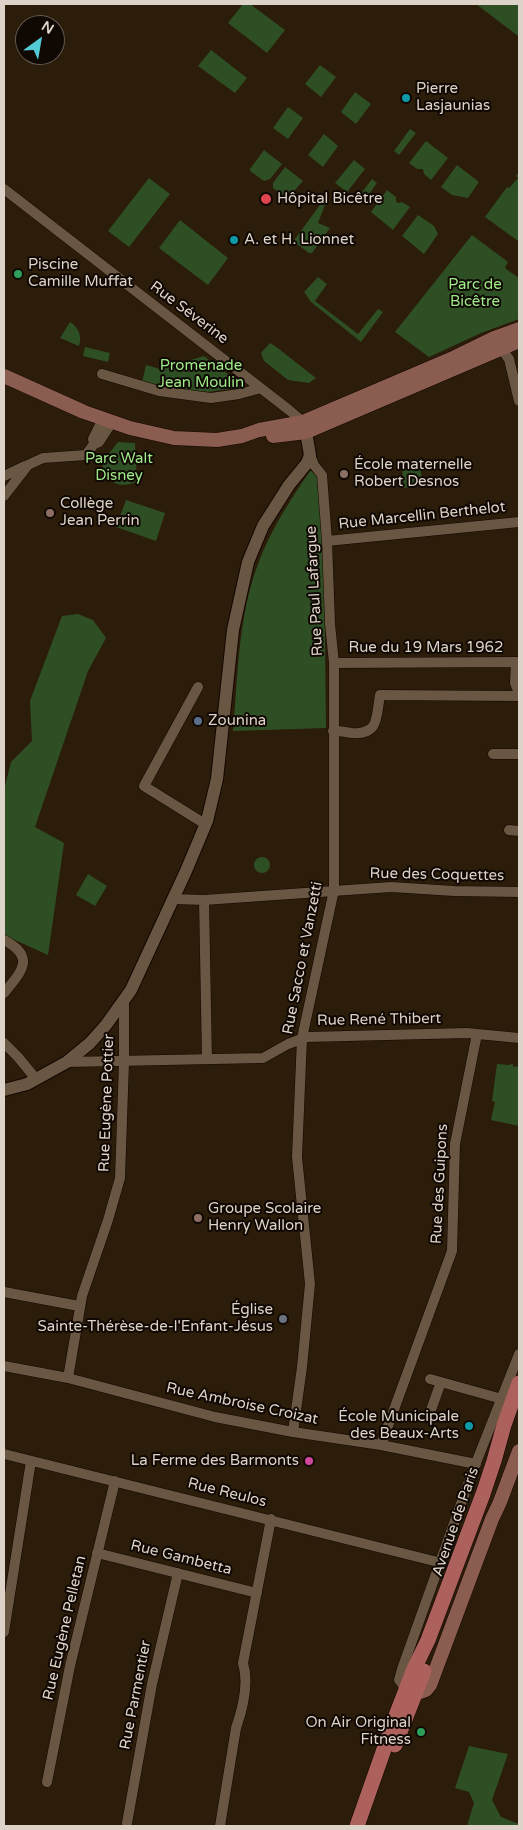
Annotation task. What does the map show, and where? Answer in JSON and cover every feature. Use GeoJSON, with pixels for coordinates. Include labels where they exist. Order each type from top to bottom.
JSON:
{"type":"FeatureCollection","features":[{"type":"Feature","properties":{"kind":"main road"},"geometry":{"type":"LineString","coordinates":[[4,376],[107,421],[154,434],[185,439],[217,440],[242,436],[260,437],[305,427],[497,343],[519,329]]}},
{"type":"Feature","properties":{"kind":"main road"},"geometry":{"type":"LineString","coordinates":[[497,343],[516,342]]}},
{"type":"Feature","properties":{"kind":"main road","name":"Avenue de Paris"},"geometry":{"type":"LineString","coordinates":[[365,1826],[428,1640],[483,1494],[519,1383]]}},
{"type":"Feature","properties":{"kind":"main road","name":"Avenue de Paris"},"geometry":{"type":"LineString","coordinates":[[357,1826],[488,1500],[519,1403]]}},
{"type":"Feature","properties":{"kind":"main road","name":"Avenue de Paris"},"geometry":{"type":"LineString","coordinates":[[411,1691],[426,1690],[430,1685],[492,1519],[518,1458]]}},
{"type":"Feature","properties":{"kind":"street","name":"Rue Séverine"},"geometry":{"type":"LineString","coordinates":[[4,189],[261,388],[305,427]]}},
{"type":"Feature","properties":{"kind":"street"},"geometry":{"type":"LineString","coordinates":[[509,359],[516,342]]}},
{"type":"Feature","properties":{"kind":"street"},"geometry":{"type":"LineString","coordinates":[[497,343],[509,359],[519,400]]}},
{"type":"Feature","properties":{"kind":"street"},"geometry":{"type":"LineString","coordinates":[[102,374],[159,391],[211,398],[239,394],[261,388]]}},
{"type":"Feature","properties":{"kind":"street"},"geometry":{"type":"LineString","coordinates":[[4,476],[43,458],[86,455],[94,444],[93,439],[107,421]]}},
{"type":"Feature","properties":{"kind":"street"},"geometry":{"type":"LineString","coordinates":[[4,1090],[27,1084],[67,1062],[96,1036],[124,1001],[174,899],[205,824],[217,779],[233,630],[248,562],[263,526],[310,455],[305,427]]}},
{"type":"Feature","properties":{"kind":"street","name":"Rue Paul Lafargue"},"geometry":{"type":"LineString","coordinates":[[310,455],[314,465],[322,474],[330,624],[334,663],[333,730]]}},
{"type":"Feature","properties":{"kind":"street"},"geometry":{"type":"LineString","coordinates":[[4,496],[28,465]]}},
{"type":"Feature","properties":{"kind":"street","name":"Rue Marcellin Berthelot"},"geometry":{"type":"LineString","coordinates":[[327,541],[519,522]]}},
{"type":"Feature","properties":{"kind":"street"},"geometry":{"type":"LineString","coordinates":[[333,730],[363,734],[370,730],[375,724],[380,695],[519,694],[515,683],[518,662]]}},
{"type":"Feature","properties":{"kind":"street","name":"Rue du 19 Mars 1962"},"geometry":{"type":"LineString","coordinates":[[334,663],[518,662]]}},
{"type":"Feature","properties":{"kind":"street"},"geometry":{"type":"LineString","coordinates":[[198,687],[144,786],[205,824]]}},
{"type":"Feature","properties":{"kind":"street","name":"Rue Sacco et Vanzetti"},"geometry":{"type":"LineString","coordinates":[[293,1432],[310,1284],[297,1157],[302,1038],[334,890],[333,730]]}},
{"type":"Feature","properties":{"kind":"street"},"geometry":{"type":"LineString","coordinates":[[493,754],[519,754]]}},
{"type":"Feature","properties":{"kind":"street","name":"Rue des Coquettes"},"geometry":{"type":"LineString","coordinates":[[174,899],[204,900],[392,887],[454,891],[519,892]]}},
{"type":"Feature","properties":{"kind":"street"},"geometry":{"type":"LineString","coordinates":[[204,900],[207,1059]]}},
{"type":"Feature","properties":{"kind":"street"},"geometry":{"type":"LineString","coordinates":[[4,940],[21,952],[24,959],[23,966],[4,993]]}},
{"type":"Feature","properties":{"kind":"street","name":"Rue Eugène Pottier"},"geometry":{"type":"LineString","coordinates":[[68,1378],[79,1306],[120,1178],[124,1001]]}},
{"type":"Feature","properties":{"kind":"street","name":"Rue René Thibert"},"geometry":{"type":"LineString","coordinates":[[67,1062],[263,1058],[307,1037],[467,1033],[519,1038]]}},
{"type":"Feature","properties":{"kind":"street","name":"Rue des Guipons"},"geometry":{"type":"LineString","coordinates":[[381,1445],[452,1251],[455,1144],[477,1034]]}},
{"type":"Feature","properties":{"kind":"street"},"geometry":{"type":"LineString","coordinates":[[4,1043],[36,1079]]}},
{"type":"Feature","properties":{"kind":"street"},"geometry":{"type":"LineString","coordinates":[[4,1292],[79,1306]]}},
{"type":"Feature","properties":{"kind":"street","name":"Avenue de Paris"},"geometry":{"type":"LineString","coordinates":[[411,1691],[399,1680],[400,1676],[476,1464],[519,1354]]}},
{"type":"Feature","properties":{"kind":"street","name":"Rue Ambroise Croizat"},"geometry":{"type":"LineString","coordinates":[[4,1366],[68,1378],[216,1417],[293,1432],[381,1445],[476,1464]]}},
{"type":"Feature","properties":{"kind":"street"},"geometry":{"type":"LineString","coordinates":[[430,1379],[502,1399]]}},
{"type":"Feature","properties":{"kind":"street"},"geometry":{"type":"LineString","coordinates":[[431,1410],[441,1382]]}},
{"type":"Feature","properties":{"kind":"street","name":"Rue Reulos"},"geometry":{"type":"LineString","coordinates":[[4,1454],[442,1563]]}},
{"type":"Feature","properties":{"kind":"street"},"geometry":{"type":"LineString","coordinates":[[4,1632],[31,1461]]}},
{"type":"Feature","properties":{"kind":"street","name":"Rue Eugène Pelletan"},"geometry":{"type":"LineString","coordinates":[[48,1782],[70,1666],[115,1481]]}},
{"type":"Feature","properties":{"kind":"street"},"geometry":{"type":"LineString","coordinates":[[220,1826],[236,1728],[241,1714],[246,1675],[242,1663],[271,1519]]}},
{"type":"Feature","properties":{"kind":"street","name":"Rue Gambetta"},"geometry":{"type":"LineString","coordinates":[[97,1553],[257,1593]]}},
{"type":"Feature","properties":{"kind":"street","name":"Rue Parmentier"},"geometry":{"type":"LineString","coordinates":[[127,1823],[152,1684],[178,1573]]}},
{"type":"Feature","properties":{"kind":"green space"},"geometry":{"type":"Polygon","coordinates":[[[243,4],[250,4],[285,30],[267,53],[228,23],[243,4]]]}},
{"type":"Feature","properties":{"kind":"green space"},"geometry":{"type":"Polygon","coordinates":[[[476,4],[519,4],[518,36],[476,4]]]}},
{"type":"Feature","properties":{"kind":"green space"},"geometry":{"type":"Polygon","coordinates":[[[211,50],[247,78],[235,93],[198,66],[211,50]]]}},
{"type":"Feature","properties":{"kind":"green space"},"geometry":{"type":"Polygon","coordinates":[[[320,65],[336,77],[321,97],[305,84],[320,65]]]}},
{"type":"Feature","properties":{"kind":"green space"},"geometry":{"type":"Polygon","coordinates":[[[355,92],[371,104],[356,124],[341,112],[355,92]]]}},
{"type":"Feature","properties":{"kind":"green space"},"geometry":{"type":"Polygon","coordinates":[[[288,107],[303,118],[288,139],[273,128],[288,107]]]}},
{"type":"Feature","properties":{"kind":"green space"},"geometry":{"type":"Polygon","coordinates":[[[410,129],[416,133],[399,155],[394,151],[410,129]]]}},
{"type":"Feature","properties":{"kind":"green space"},"geometry":{"type":"Polygon","coordinates":[[[324,134],[338,146],[323,167],[308,155],[324,134]]]}},
{"type":"Feature","properties":{"kind":"green space"},"geometry":{"type":"Polygon","coordinates":[[[426,141],[448,158],[431,180],[424,174],[423,169],[417,169],[409,163],[426,141]]]}},
{"type":"Feature","properties":{"kind":"green space"},"geometry":{"type":"Polygon","coordinates":[[[264,150],[282,164],[270,179],[264,181],[250,171],[250,169],[264,150]]]}},
{"type":"Feature","properties":{"kind":"green space"},"geometry":{"type":"Polygon","coordinates":[[[354,160],[365,169],[347,192],[335,183],[354,160]]]}},
{"type":"Feature","properties":{"kind":"green space"},"geometry":{"type":"Polygon","coordinates":[[[457,165],[479,182],[468,198],[452,195],[441,187],[457,165]]]}},
{"type":"Feature","properties":{"kind":"green space"},"geometry":{"type":"Polygon","coordinates":[[[285,167],[303,181],[287,199],[273,188],[273,183],[285,167]]]}},
{"type":"Feature","properties":{"kind":"green space","name":"Parc de Bicêtre"},"geometry":{"type":"Polygon","coordinates":[[[519,172],[518,241],[485,217],[507,187],[509,188],[518,178],[516,176],[519,172]]]}},
{"type":"Feature","properties":{"kind":"green space"},"geometry":{"type":"Polygon","coordinates":[[[149,178],[170,194],[129,247],[108,231],[149,178]]]}},
{"type":"Feature","properties":{"kind":"green space"},"geometry":{"type":"Polygon","coordinates":[[[372,179],[377,183],[362,204],[356,200],[372,179]]]}},
{"type":"Feature","properties":{"kind":"green space"},"geometry":{"type":"Polygon","coordinates":[[[387,190],[396,197],[398,203],[402,202],[410,207],[393,230],[371,212],[387,190]]]}},
{"type":"Feature","properties":{"kind":"green space"},"geometry":{"type":"Polygon","coordinates":[[[328,194],[318,223],[330,228],[312,253],[309,253],[294,242],[328,194]]]}},
{"type":"Feature","properties":{"kind":"green space"},"geometry":{"type":"Polygon","coordinates":[[[418,215],[434,226],[438,234],[424,254],[402,236],[418,215]]]}},
{"type":"Feature","properties":{"kind":"green space"},"geometry":{"type":"Polygon","coordinates":[[[180,220],[228,258],[208,285],[159,248],[180,220]]]}},
{"type":"Feature","properties":{"kind":"green space","name":"Parc de Bicêtre"},"geometry":{"type":"Polygon","coordinates":[[[472,235],[508,262],[505,267],[506,269],[519,278],[519,319],[481,333],[429,357],[395,332],[472,235]]]}},
{"type":"Feature","properties":{"kind":"green space"},"geometry":{"type":"Polygon","coordinates":[[[318,277],[327,284],[315,301],[358,334],[378,309],[383,312],[361,342],[311,302],[304,292],[318,277]]]}},
{"type":"Feature","properties":{"kind":"green space"},"geometry":{"type":"Polygon","coordinates":[[[70,322],[79,332],[79,346],[60,338],[70,322]]]}},
{"type":"Feature","properties":{"kind":"green space"},"geometry":{"type":"Polygon","coordinates":[[[270,343],[316,378],[309,383],[288,380],[264,361],[261,353],[270,343]]]}},
{"type":"Feature","properties":{"kind":"green space"},"geometry":{"type":"Polygon","coordinates":[[[85,347],[110,353],[108,362],[83,356],[85,347]]]}},
{"type":"Feature","properties":{"kind":"green space","name":"Promenade Jean Moulin"},"geometry":{"type":"Polygon","coordinates":[[[204,356],[245,387],[207,392],[173,389],[142,382],[146,365],[160,369],[204,356]]]}},
{"type":"Feature","properties":{"kind":"green space","name":"Parc Walt Disney"},"geometry":{"type":"Polygon","coordinates":[[[118,442],[135,443],[137,482],[127,485],[119,484],[103,475],[102,462],[118,442]]]}},
{"type":"Feature","properties":{"kind":"green space"},"geometry":{"type":"Polygon","coordinates":[[[419,459],[423,485],[404,488],[401,461],[419,459]]]}},
{"type":"Feature","properties":{"kind":"green space"},"geometry":{"type":"Polygon","coordinates":[[[310,471],[317,473],[324,557],[326,728],[233,731],[240,647],[251,584],[274,528],[310,471]]]}},
{"type":"Feature","properties":{"kind":"green space"},"geometry":{"type":"Polygon","coordinates":[[[126,500],[165,513],[156,541],[116,527],[126,500]]]}},
{"type":"Feature","properties":{"kind":"green space"},"geometry":{"type":"Polygon","coordinates":[[[78,614],[93,620],[106,638],[88,671],[35,827],[64,843],[48,955],[4,935],[4,790],[11,762],[32,741],[30,701],[62,616],[78,614]]]}},
{"type":"Feature","properties":{"kind":"green space"},"geometry":{"type":"Polygon","coordinates":[[[259,857],[265,857],[270,862],[268,871],[259,873],[254,868],[254,862],[259,857]]]}},
{"type":"Feature","properties":{"kind":"green space"},"geometry":{"type":"Polygon","coordinates":[[[88,874],[107,886],[95,906],[76,895],[88,874]]]}},
{"type":"Feature","properties":{"kind":"green space"},"geometry":{"type":"Polygon","coordinates":[[[497,1064],[513,1064],[513,1067],[519,1066],[519,1126],[491,1120],[495,1102],[492,1101],[497,1064]]]}},
{"type":"Feature","properties":{"kind":"green space"},"geometry":{"type":"Polygon","coordinates":[[[469,1746],[508,1754],[492,1800],[501,1817],[519,1824],[519,1826],[467,1826],[474,1803],[469,1792],[455,1788],[469,1746]]]}},
{"type":"Feature","properties":{"kind":"place","name":"Pierre Lasjaunias"},"geometry":{"type":"Point","coordinates":[406,98]}},
{"type":"Feature","properties":{"kind":"place","name":"Hôpital Bicêtre"},"geometry":{"type":"Point","coordinates":[266,199]}},
{"type":"Feature","properties":{"kind":"place","name":"A. et H. Lionnet"},"geometry":{"type":"Point","coordinates":[234,240]}},
{"type":"Feature","properties":{"kind":"place","name":"Piscine Camille Muffat"},"geometry":{"type":"Point","coordinates":[18,274]}},
{"type":"Feature","properties":{"kind":"place","name":"École maternelle Robert Desnos"},"geometry":{"type":"Point","coordinates":[344,474]}},
{"type":"Feature","properties":{"kind":"place","name":"Collège Jean Perrin"},"geometry":{"type":"Point","coordinates":[50,513]}},
{"type":"Feature","properties":{"kind":"place","name":"Zounina"},"geometry":{"type":"Point","coordinates":[198,721]}},
{"type":"Feature","properties":{"kind":"place","name":"Groupe Scolaire Henry Wallon"},"geometry":{"type":"Point","coordinates":[198,1218]}},
{"type":"Feature","properties":{"kind":"place","name":"Église Sainte-Thérèse-de-l'Enfant-Jésus"},"geometry":{"type":"Point","coordinates":[283,1319]}},
{"type":"Feature","properties":{"kind":"place","name":"École Municipale des Beaux-Arts"},"geometry":{"type":"Point","coordinates":[469,1426]}},
{"type":"Feature","properties":{"kind":"place","name":"La Ferme des Barmonts"},"geometry":{"type":"Point","coordinates":[309,1461]}},
{"type":"Feature","properties":{"kind":"place","name":"On Air Original Fitness"},"geometry":{"type":"Point","coordinates":[421,1732]}}]}
